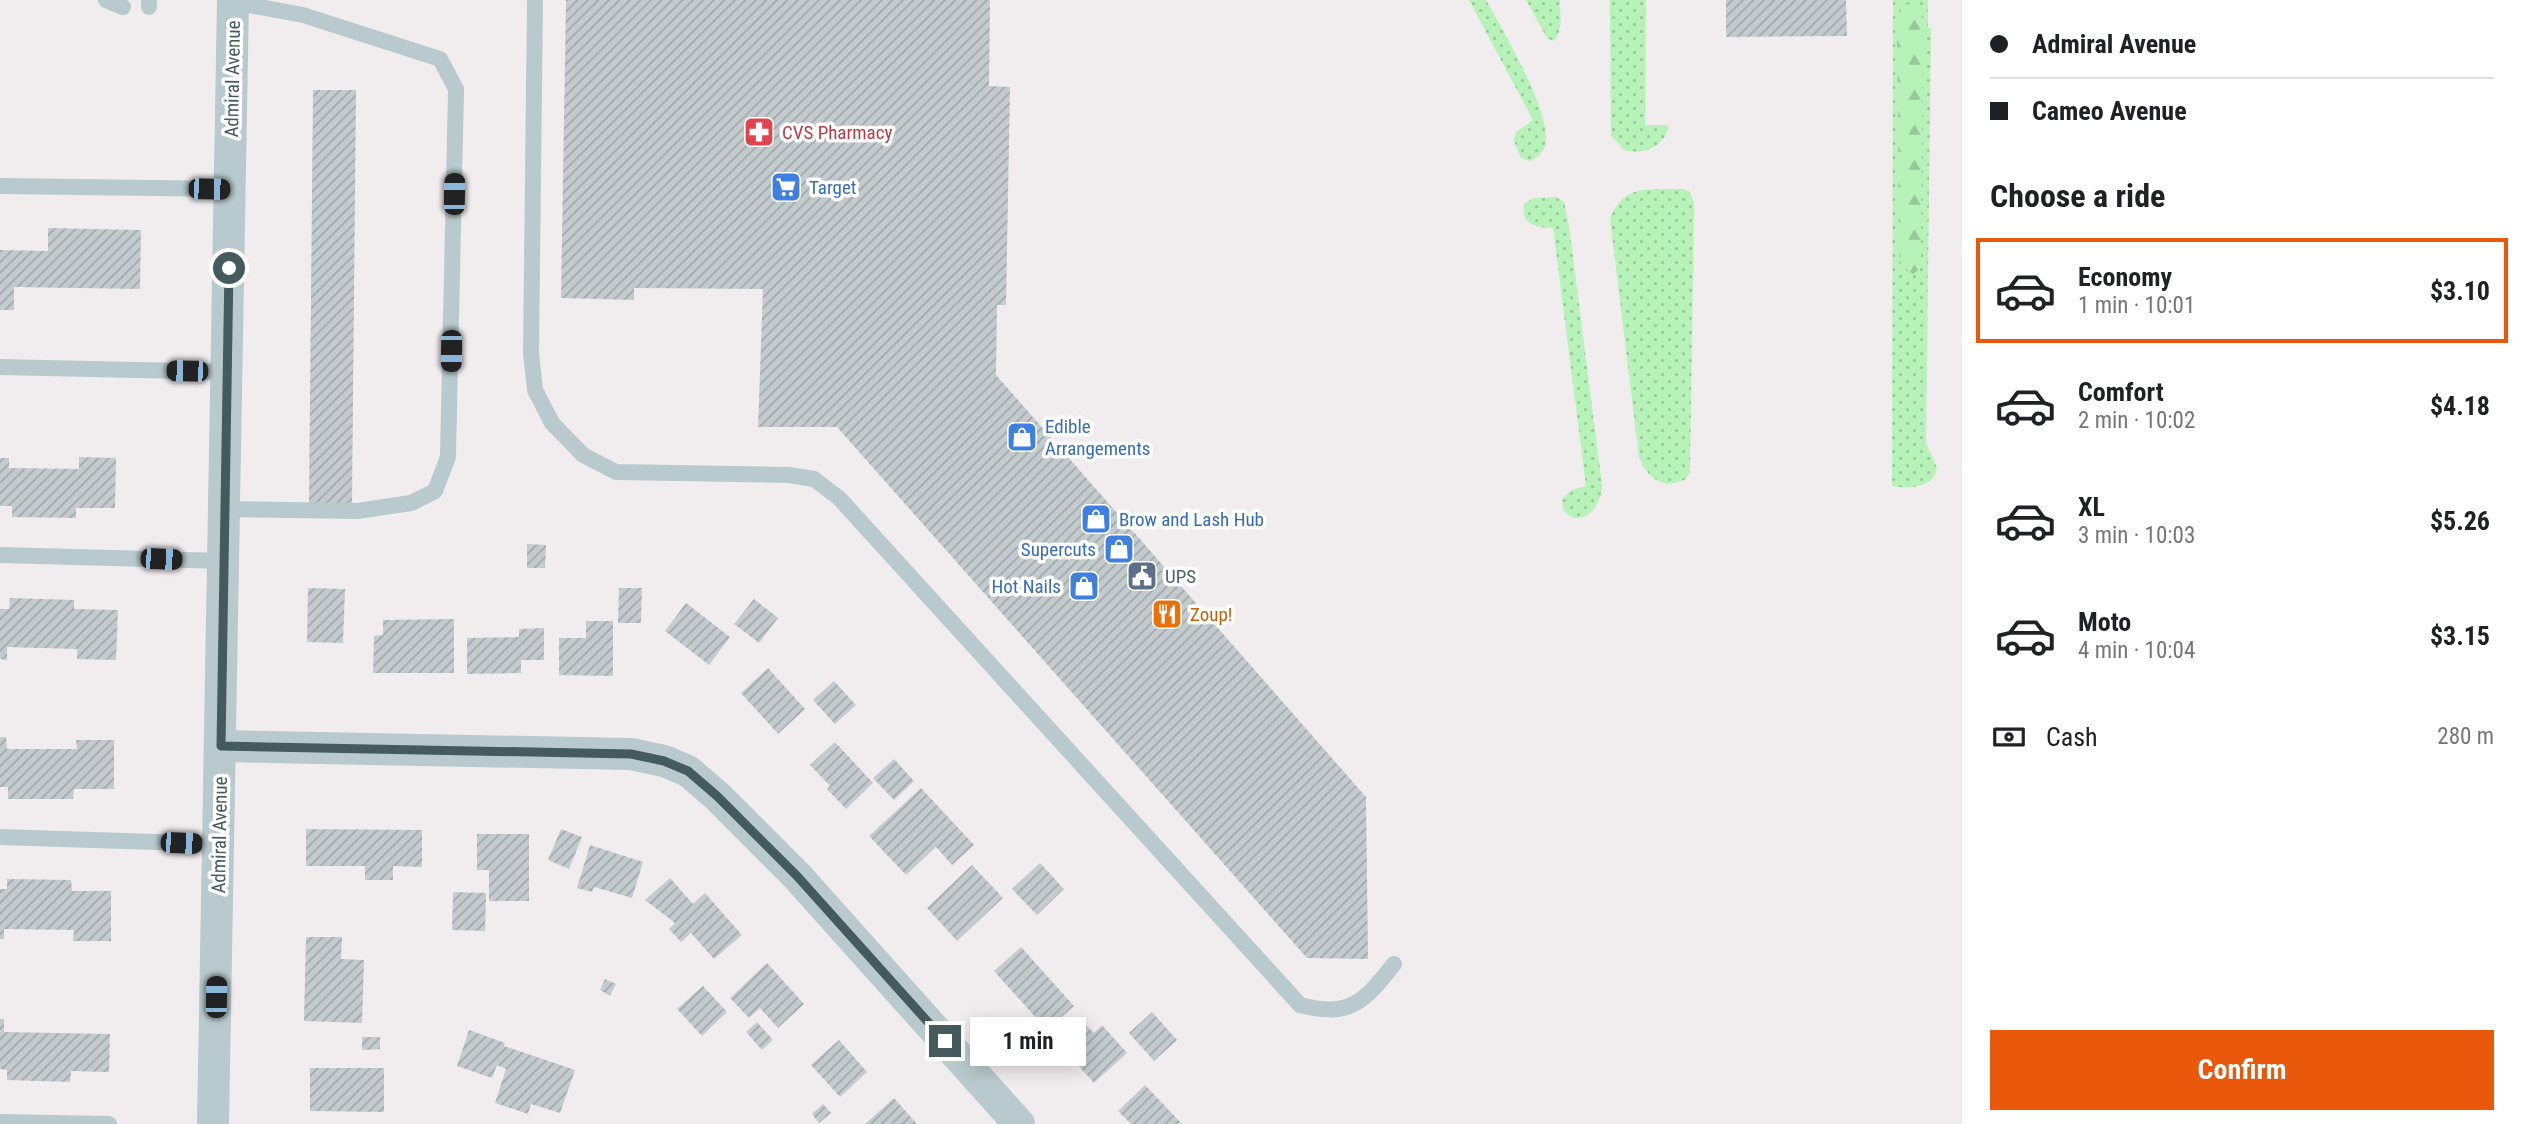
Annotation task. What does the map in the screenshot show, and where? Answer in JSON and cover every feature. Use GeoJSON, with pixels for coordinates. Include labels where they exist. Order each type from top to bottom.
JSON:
{"type":"FeatureCollection","features":[{"type":"Feature","properties":{"kind":"street","name":"Admiral Avenue"},"geometry":{"type":"LineString","coordinates":[[213,1124],[233,1]]}},
{"type":"Feature","properties":{"kind":"street"},"geometry":{"type":"LineString","coordinates":[[221,746],[631,754],[664,761],[688,771],[717,796],[797,876],[1018,1124]]}},
{"type":"Feature","properties":{"kind":"lane"},"geometry":{"type":"LineString","coordinates":[[106,0],[122,7]]}},
{"type":"Feature","properties":{"kind":"lane"},"geometry":{"type":"LineString","coordinates":[[535,0],[531,353],[535,390],[552,423],[583,455],[616,472],[789,475],[814,479],[839,498],[1300,1005],[1325,1012],[1352,1006],[1375,988],[1394,964]]}},
{"type":"Feature","properties":{"kind":"lane"},"geometry":{"type":"LineString","coordinates":[[225,509],[357,511],[411,503],[435,491],[448,457],[456,89],[440,59],[303,15],[233,1]]}},
{"type":"Feature","properties":{"kind":"lane"},"geometry":{"type":"LineString","coordinates":[[0,186],[230,189]]}},
{"type":"Feature","properties":{"kind":"lane"},"geometry":{"type":"LineString","coordinates":[[0,367],[227,372]]}},
{"type":"Feature","properties":{"kind":"lane"},"geometry":{"type":"LineString","coordinates":[[0,555],[224,561]]}},
{"type":"Feature","properties":{"kind":"lane"},"geometry":{"type":"LineString","coordinates":[[0,837],[219,844]]}},
{"type":"Feature","properties":{"kind":"lane"},"geometry":{"type":"LineString","coordinates":[[0,1122],[109,1124]]}},
{"type":"Feature","properties":{"kind":"green space"},"geometry":{"type":"Polygon","coordinates":[[[1469,0],[1486,0],[1535,95],[1546,133],[1543,151],[1530,161],[1521,158],[1514,141],[1516,132],[1533,120],[1469,0]]]}},
{"type":"Feature","properties":{"kind":"green space"},"geometry":{"type":"Polygon","coordinates":[[[1526,0],[1560,0],[1560,28],[1553,41],[1547,38],[1526,0]]]}},
{"type":"Feature","properties":{"kind":"green space"},"geometry":{"type":"Polygon","coordinates":[[[1610,0],[1646,0],[1645,125],[1669,127],[1657,145],[1645,150],[1624,150],[1611,136],[1610,0]]]}},
{"type":"Feature","properties":{"kind":"green space"},"geometry":{"type":"Polygon","coordinates":[[[1893,0],[1928,0],[1928,28],[1931,28],[1926,443],[1937,468],[1931,480],[1920,486],[1906,487],[1892,486],[1893,0]]]}},
{"type":"Feature","properties":{"kind":"green space"},"geometry":{"type":"Polygon","coordinates":[[[1907,4],[1918,9],[1923,20],[1921,263],[1913,274],[1901,265],[1899,254],[1897,23],[1900,10],[1907,4]]]}},
{"type":"Feature","properties":{"kind":"green space"},"geometry":{"type":"Polygon","coordinates":[[[1649,189],[1689,191],[1694,202],[1690,472],[1686,479],[1670,484],[1652,476],[1639,457],[1610,219],[1622,199],[1630,194],[1649,189]]]}},
{"type":"Feature","properties":{"kind":"green space"},"geometry":{"type":"Polygon","coordinates":[[[1556,197],[1564,202],[1569,225],[1602,485],[1594,508],[1589,514],[1577,518],[1563,510],[1562,499],[1571,490],[1586,486],[1553,228],[1531,224],[1524,211],[1524,204],[1533,198],[1556,197]]]}},
{"type":"Feature","properties":{"kind":"building"},"geometry":{"type":"Polygon","coordinates":[[[566,0],[990,0],[989,86],[1010,87],[1006,305],[997,305],[996,375],[1366,797],[1368,959],[1307,958],[837,427],[758,427],[763,289],[634,288],[634,300],[561,298],[566,0]]]}},
{"type":"Feature","properties":{"kind":"building"},"geometry":{"type":"Polygon","coordinates":[[[1726,0],[1846,0],[1847,36],[1726,37],[1726,0]]]}},
{"type":"Feature","properties":{"kind":"building"},"geometry":{"type":"Polygon","coordinates":[[[313,90],[356,90],[352,503],[309,503],[313,90]]]}},
{"type":"Feature","properties":{"kind":"building"},"geometry":{"type":"Polygon","coordinates":[[[48,228],[141,230],[140,289],[14,287],[14,310],[0,310],[0,250],[48,251],[48,228]]]}},
{"type":"Feature","properties":{"kind":"building"},"geometry":{"type":"Polygon","coordinates":[[[79,457],[116,458],[115,508],[76,508],[76,518],[12,517],[12,506],[0,506],[0,458],[9,458],[9,468],[79,469],[79,457]]]}},
{"type":"Feature","properties":{"kind":"building"},"geometry":{"type":"Polygon","coordinates":[[[527,544],[546,545],[545,568],[527,568],[527,544]]]}},
{"type":"Feature","properties":{"kind":"building"},"geometry":{"type":"Polygon","coordinates":[[[308,588],[345,589],[343,643],[307,642],[308,588]]]}},
{"type":"Feature","properties":{"kind":"building"},"geometry":{"type":"Polygon","coordinates":[[[619,588],[642,588],[641,623],[618,623],[619,588]]]}},
{"type":"Feature","properties":{"kind":"building"},"geometry":{"type":"Polygon","coordinates":[[[10,598],[74,600],[74,609],[118,610],[116,660],[77,659],[77,649],[7,647],[7,660],[0,659],[0,609],[9,609],[10,598]]]}},
{"type":"Feature","properties":{"kind":"building"},"geometry":{"type":"Polygon","coordinates":[[[754,599],[778,618],[759,643],[734,624],[754,599]]]}},
{"type":"Feature","properties":{"kind":"building"},"geometry":{"type":"Polygon","coordinates":[[[686,603],[730,637],[709,665],[665,631],[686,603]]]}},
{"type":"Feature","properties":{"kind":"building"},"geometry":{"type":"Polygon","coordinates":[[[454,619],[454,673],[373,673],[374,636],[383,635],[383,620],[454,619]]]}},
{"type":"Feature","properties":{"kind":"building"},"geometry":{"type":"Polygon","coordinates":[[[586,621],[613,621],[613,676],[559,675],[559,638],[586,638],[586,621]]]}},
{"type":"Feature","properties":{"kind":"building"},"geometry":{"type":"Polygon","coordinates":[[[544,628],[544,660],[521,660],[521,673],[467,674],[467,638],[519,637],[519,629],[544,628]]]}},
{"type":"Feature","properties":{"kind":"building"},"geometry":{"type":"Polygon","coordinates":[[[768,668],[805,709],[778,734],[741,693],[768,668]]]}},
{"type":"Feature","properties":{"kind":"building"},"geometry":{"type":"Polygon","coordinates":[[[834,681],[856,705],[835,724],[813,700],[834,681]]]}},
{"type":"Feature","properties":{"kind":"building"},"geometry":{"type":"Polygon","coordinates":[[[0,737],[6,737],[7,749],[77,749],[76,740],[114,740],[114,789],[74,789],[73,799],[8,799],[8,787],[0,787],[0,737]]]}},
{"type":"Feature","properties":{"kind":"building"},"geometry":{"type":"Polygon","coordinates":[[[835,742],[873,783],[846,809],[827,789],[830,786],[810,765],[835,742]]]}},
{"type":"Feature","properties":{"kind":"building"},"geometry":{"type":"Polygon","coordinates":[[[894,759],[914,781],[894,800],[873,778],[894,759]]]}},
{"type":"Feature","properties":{"kind":"building"},"geometry":{"type":"Polygon","coordinates":[[[921,788],[974,845],[952,865],[936,847],[906,875],[869,836],[921,788]]]}},
{"type":"Feature","properties":{"kind":"building"},"geometry":{"type":"Polygon","coordinates":[[[306,829],[422,830],[422,867],[393,866],[393,880],[365,880],[365,866],[306,866],[306,829]]]}},
{"type":"Feature","properties":{"kind":"building"},"geometry":{"type":"Polygon","coordinates":[[[561,829],[582,837],[569,869],[548,860],[561,829]]]}},
{"type":"Feature","properties":{"kind":"building"},"geometry":{"type":"Polygon","coordinates":[[[477,834],[529,834],[529,901],[489,901],[489,870],[477,870],[477,834]]]}},
{"type":"Feature","properties":{"kind":"building"},"geometry":{"type":"Polygon","coordinates":[[[590,845],[643,862],[632,898],[594,887],[592,892],[577,888],[590,845]]]}},
{"type":"Feature","properties":{"kind":"building"},"geometry":{"type":"Polygon","coordinates":[[[1040,863],[1064,889],[1037,915],[1012,889],[1040,863]]]}},
{"type":"Feature","properties":{"kind":"building"},"geometry":{"type":"Polygon","coordinates":[[[972,865],[1003,898],[957,941],[927,908],[972,865]]]}},
{"type":"Feature","properties":{"kind":"building"},"geometry":{"type":"Polygon","coordinates":[[[670,878],[693,904],[705,893],[742,935],[714,959],[691,933],[681,942],[669,929],[675,923],[645,900],[670,878]]]}},
{"type":"Feature","properties":{"kind":"building"},"geometry":{"type":"Polygon","coordinates":[[[7,879],[71,880],[72,891],[111,891],[111,941],[73,941],[74,930],[4,929],[4,939],[0,939],[0,889],[7,889],[7,879]]]}},
{"type":"Feature","properties":{"kind":"building"},"geometry":{"type":"Polygon","coordinates":[[[453,892],[486,893],[485,931],[452,930],[453,892]]]}},
{"type":"Feature","properties":{"kind":"building"},"geometry":{"type":"Polygon","coordinates":[[[306,937],[342,937],[341,959],[364,960],[362,1023],[304,1021],[306,937]]]}},
{"type":"Feature","properties":{"kind":"building"},"geometry":{"type":"Polygon","coordinates":[[[1021,947],[1074,1006],[1047,1030],[994,971],[1021,947]]]}},
{"type":"Feature","properties":{"kind":"building"},"geometry":{"type":"Polygon","coordinates":[[[767,963],[804,1004],[778,1028],[760,1008],[749,1018],[730,998],[767,963]]]}},
{"type":"Feature","properties":{"kind":"building"},"geometry":{"type":"Polygon","coordinates":[[[605,979],[616,984],[610,996],[600,990],[605,979]]]}},
{"type":"Feature","properties":{"kind":"building"},"geometry":{"type":"Polygon","coordinates":[[[703,986],[727,1012],[702,1036],[677,1009],[703,986]]]}},
{"type":"Feature","properties":{"kind":"building"},"geometry":{"type":"Polygon","coordinates":[[[1152,1012],[1177,1040],[1154,1061],[1129,1033],[1152,1012]]]}},
{"type":"Feature","properties":{"kind":"building"},"geometry":{"type":"Polygon","coordinates":[[[0,1019],[4,1019],[4,1032],[110,1034],[109,1072],[71,1071],[70,1082],[7,1080],[7,1070],[0,1069],[0,1019]]]}},
{"type":"Feature","properties":{"kind":"building"},"geometry":{"type":"Polygon","coordinates":[[[1080,1019],[1094,1033],[1102,1025],[1127,1053],[1094,1083],[1056,1041],[1080,1019]]]}},
{"type":"Feature","properties":{"kind":"building"},"geometry":{"type":"Polygon","coordinates":[[[757,1022],[773,1040],[762,1050],[746,1032],[757,1022]]]}},
{"type":"Feature","properties":{"kind":"building"},"geometry":{"type":"Polygon","coordinates":[[[469,1030],[505,1043],[504,1046],[575,1070],[560,1113],[531,1104],[528,1114],[495,1103],[506,1069],[497,1065],[492,1078],[457,1066],[469,1030]]]}},
{"type":"Feature","properties":{"kind":"building"},"geometry":{"type":"Polygon","coordinates":[[[362,1037],[380,1037],[380,1049],[362,1050],[362,1037]]]}},
{"type":"Feature","properties":{"kind":"building"},"geometry":{"type":"Polygon","coordinates":[[[839,1040],[867,1072],[840,1097],[811,1065],[839,1040]]]}},
{"type":"Feature","properties":{"kind":"building"},"geometry":{"type":"Polygon","coordinates":[[[310,1068],[384,1068],[384,1112],[310,1111],[310,1068]]]}},
{"type":"Feature","properties":{"kind":"building"},"geometry":{"type":"Polygon","coordinates":[[[1145,1085],[1182,1124],[1131,1124],[1118,1111],[1145,1085]]]}},
{"type":"Feature","properties":{"kind":"building"},"geometry":{"type":"Polygon","coordinates":[[[894,1098],[917,1124],[865,1124],[894,1098]]]}},
{"type":"Feature","properties":{"kind":"building"},"geometry":{"type":"Polygon","coordinates":[[[823,1104],[831,1113],[819,1123],[812,1114],[823,1104]]]}},
{"type":"Feature","properties":{"kind":"place","name":"CVS Pharmacy"},"geometry":{"type":"Point","coordinates":[759,132]}},
{"type":"Feature","properties":{"kind":"place","name":"Target"},"geometry":{"type":"Point","coordinates":[786,187]}},
{"type":"Feature","properties":{"kind":"place","name":"Edible Arrangements"},"geometry":{"type":"Point","coordinates":[1022,437]}},
{"type":"Feature","properties":{"kind":"place","name":"Brow and Lash Hub"},"geometry":{"type":"Point","coordinates":[1096,519]}},
{"type":"Feature","properties":{"kind":"place","name":"Supercuts"},"geometry":{"type":"Point","coordinates":[1119,549]}},
{"type":"Feature","properties":{"kind":"place","name":"UPS"},"geometry":{"type":"Point","coordinates":[1142,576]}},
{"type":"Feature","properties":{"kind":"place","name":"Hot Nails"},"geometry":{"type":"Point","coordinates":[1084,586]}},
{"type":"Feature","properties":{"kind":"place","name":"Zoup!"},"geometry":{"type":"Point","coordinates":[1167,614]}},
{"type":"Feature","properties":{"kind":"route"},"geometry":{"type":"LineString","coordinates":[[229,268],[221,746],[631,754],[664,761],[688,771],[717,796],[797,876],[945,1041]]}}]}
